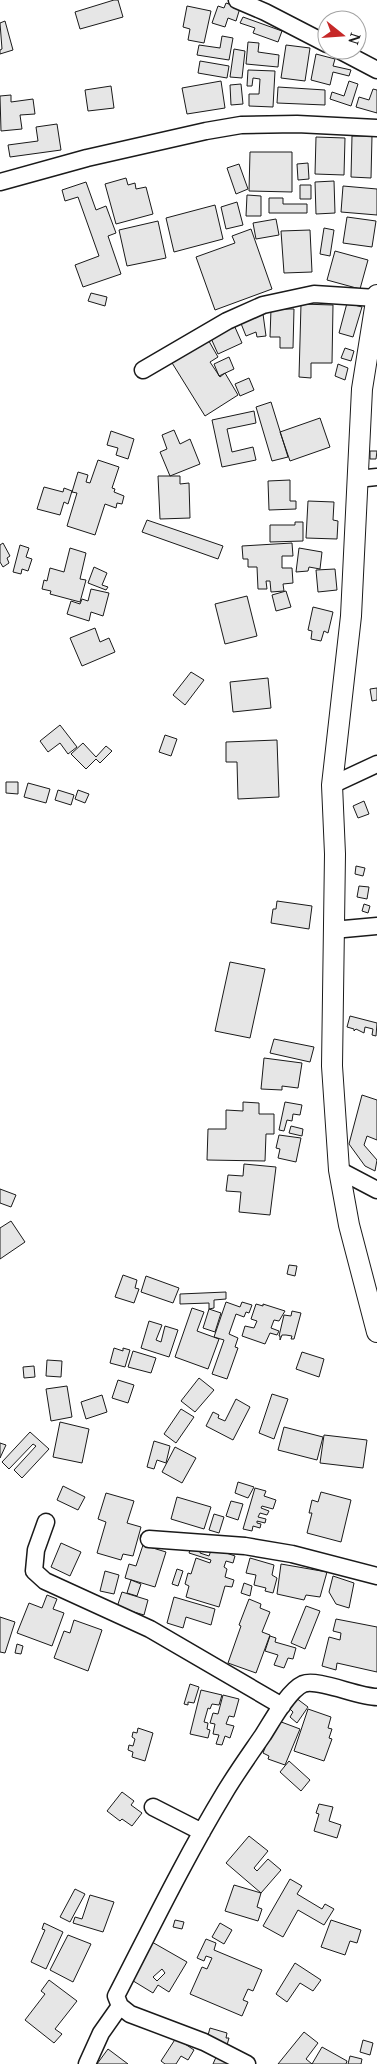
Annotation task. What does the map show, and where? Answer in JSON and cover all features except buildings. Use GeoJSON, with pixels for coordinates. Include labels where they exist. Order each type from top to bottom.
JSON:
{"type":"FeatureCollection","features":[{"type":"Feature","properties":{"kind":"street"},"geometry":{"type":"LineString","coordinates":[[238,0],[317,39]]}},
{"type":"Feature","properties":{"kind":"street"},"geometry":{"type":"LineString","coordinates":[[358,60],[377,70]]}},
{"type":"Feature","properties":{"kind":"street"},"geometry":{"type":"LineString","coordinates":[[0,182],[87,158],[240,125],[297,124],[377,128]]}},
{"type":"Feature","properties":{"kind":"street"},"geometry":{"type":"LineString","coordinates":[[143,370],[227,321],[263,305],[314,294],[377,296],[362,389],[351,616],[332,785],[335,854],[332,1066],[339,1170],[349,1225],[377,1332]]}},
{"type":"Feature","properties":{"kind":"street"},"geometry":{"type":"LineString","coordinates":[[357,479],[377,477]]}},
{"type":"Feature","properties":{"kind":"street"},"geometry":{"type":"LineString","coordinates":[[332,785],[377,764]]}},
{"type":"Feature","properties":{"kind":"street"},"geometry":{"type":"LineString","coordinates":[[333,930],[377,926]]}},
{"type":"Feature","properties":{"kind":"street"},"geometry":{"type":"LineString","coordinates":[[339,1170],[377,1190]]}},
{"type":"Feature","properties":{"kind":"street"},"geometry":{"type":"LineString","coordinates":[[46,1522],[36,1550],[34,1572],[45,1581],[150,1628],[282,1706]]}},
{"type":"Feature","properties":{"kind":"street"},"geometry":{"type":"LineString","coordinates":[[150,1538],[245,1546],[292,1554],[377,1576]]}},
{"type":"Feature","properties":{"kind":"street"},"geometry":{"type":"LineString","coordinates":[[247,2064],[204,2042],[130,2014],[120,2006],[116,1996],[172,1886],[225,1792],[282,1706],[297,1688],[304,1684],[315,1683],[346,1692],[377,1697]]}},
{"type":"Feature","properties":{"kind":"street"},"geometry":{"type":"LineString","coordinates":[[153,1807],[202,1832]]}},
{"type":"Feature","properties":{"kind":"street"},"geometry":{"type":"LineString","coordinates":[[87,2064],[102,2033],[120,2006]]}}]}
